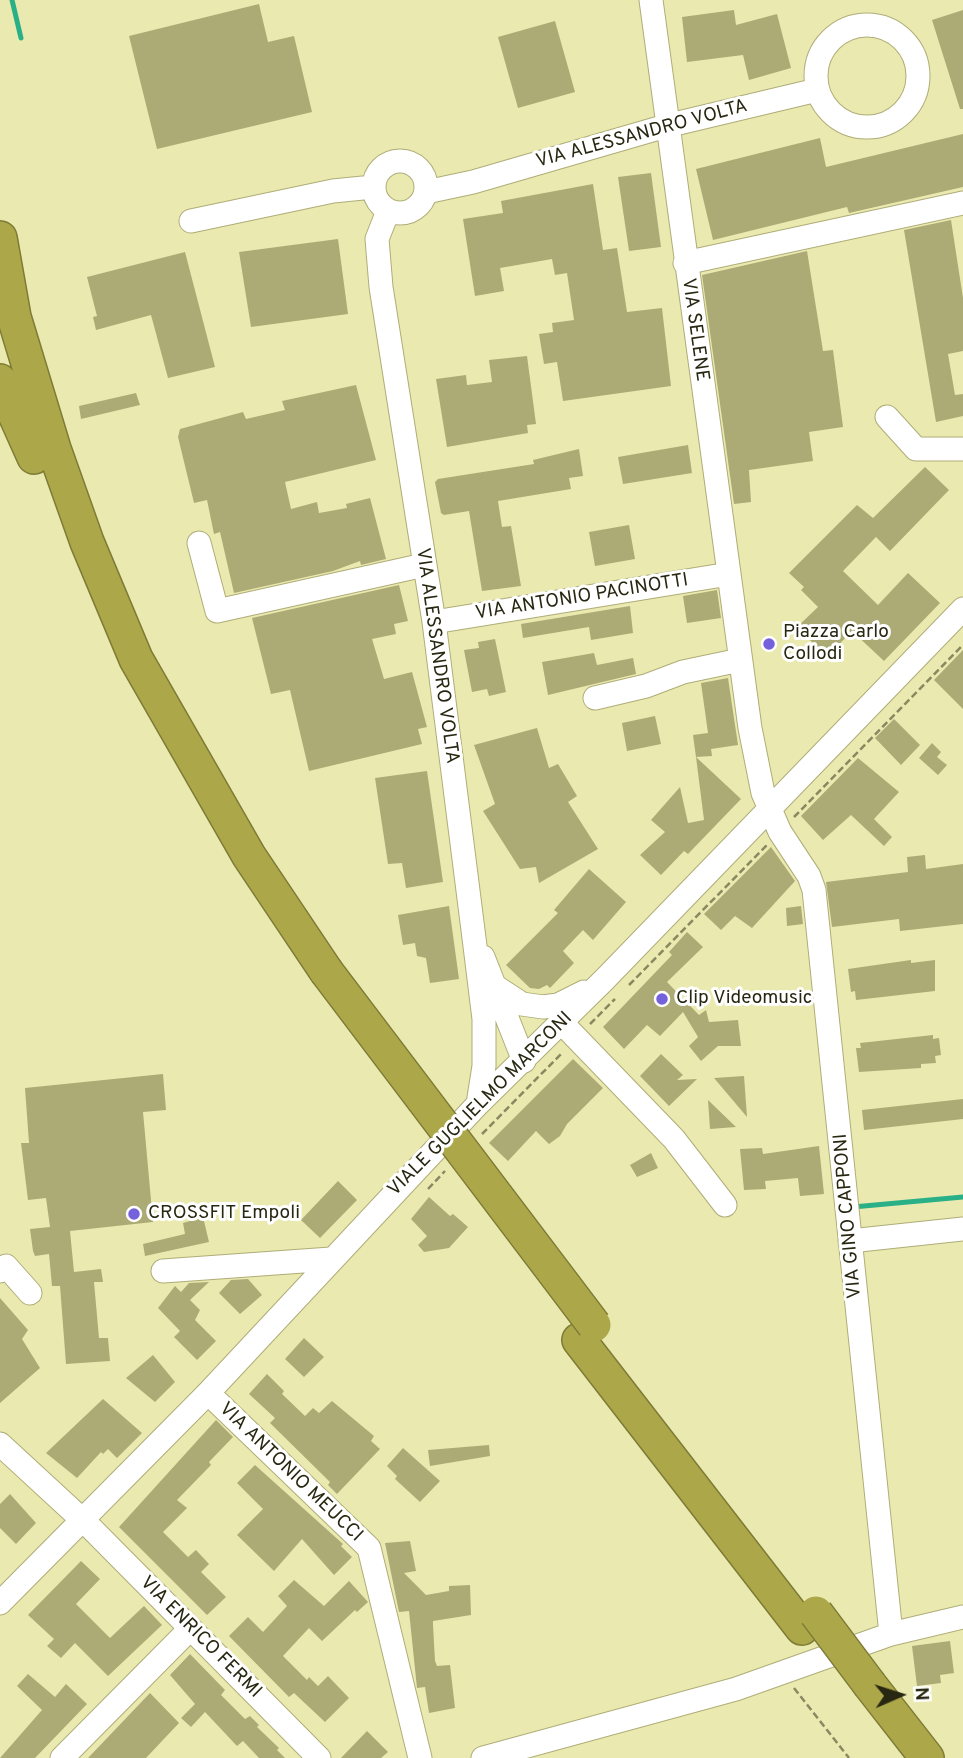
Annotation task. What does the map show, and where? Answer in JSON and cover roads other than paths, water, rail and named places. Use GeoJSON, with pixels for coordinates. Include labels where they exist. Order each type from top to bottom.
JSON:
{"type":"FeatureCollection","features":[{"type":"Feature","properties":{"kind":"highway"},"geometry":{"type":"LineString","coordinates":[[0,238],[14,317],[34,386],[86,542],[136,660],[320,980]]}},
{"type":"Feature","properties":{"kind":"highway"},"geometry":{"type":"LineString","coordinates":[[0,335],[34,457],[65,544],[115,660],[174,769],[231,865],[861,1689],[927,1758]]}},
{"type":"Feature","properties":{"kind":"highway"},"geometry":{"type":"LineString","coordinates":[[0,381],[34,457]]}},
{"type":"Feature","properties":{"kind":"highway"},"geometry":{"type":"LineString","coordinates":[[861,1689],[901,1758]]}},
{"type":"Feature","properties":{"kind":"street","name":"VIA SELENE"},"geometry":{"type":"LineString","coordinates":[[651,0],[666,126],[750,728],[763,793],[770,809]]}},
{"type":"Feature","properties":{"kind":"street"},"geometry":{"type":"LineString","coordinates":[[855,25],[887,28],[912,49],[918,65],[919,82],[908,107],[888,123],[871,128],[853,126],[838,118],[825,106],[817,90],[819,57],[827,43],[839,32],[855,25]]}},
{"type":"Feature","properties":{"kind":"street","name":"VIA ALESSANDRO VOLTA"},"geometry":{"type":"LineString","coordinates":[[478,1104],[484,1066],[484,1019],[434,622],[381,287],[377,239],[388,211],[411,211],[418,206],[426,192],[473,182],[666,126],[817,90]]}},
{"type":"Feature","properties":{"kind":"street"},"geometry":{"type":"LineString","coordinates":[[388,211],[377,201],[373,187],[374,178],[385,164],[402,160],[418,167],[423,175],[426,192]]}},
{"type":"Feature","properties":{"kind":"street"},"geometry":{"type":"LineString","coordinates":[[191,221],[333,191],[373,187]]}},
{"type":"Feature","properties":{"kind":"street"},"geometry":{"type":"LineString","coordinates":[[685,263],[963,203]]}},
{"type":"Feature","properties":{"kind":"street"},"geometry":{"type":"LineString","coordinates":[[887,417],[916,449],[963,449]]}},
{"type":"Feature","properties":{"kind":"street"},"geometry":{"type":"LineString","coordinates":[[199,543],[217,611],[424,565]]}},
{"type":"Feature","properties":{"kind":"street"},"geometry":{"type":"LineString","coordinates":[[731,585],[751,625]]}},
{"type":"Feature","properties":{"kind":"street","name":"VIA ANTONIO PACINOTTI"},"geometry":{"type":"LineString","coordinates":[[434,622],[731,585]]}},
{"type":"Feature","properties":{"kind":"street","name":"VIALE GUGLIELMO MARCONI"},"geometry":{"type":"LineString","coordinates":[[0,1602],[208,1393],[478,1104],[524,1061],[570,1030],[615,989],[770,809],[963,610]]}},
{"type":"Feature","properties":{"kind":"street"},"geometry":{"type":"LineString","coordinates":[[595,698],[646,686],[683,672],[740,660]]}},
{"type":"Feature","properties":{"kind":"street","name":"VIA GINO CAPPONI"},"geometry":{"type":"LineString","coordinates":[[770,809],[780,832],[809,876],[814,890],[891,1634]]}},
{"type":"Feature","properties":{"kind":"street"},"geometry":{"type":"LineString","coordinates":[[474,938],[524,1061]]}},
{"type":"Feature","properties":{"kind":"street"},"geometry":{"type":"LineString","coordinates":[[496,987],[522,1004],[543,1007],[615,989]]}},
{"type":"Feature","properties":{"kind":"street"},"geometry":{"type":"LineString","coordinates":[[484,1019],[493,1044],[511,1057],[524,1061]]}},
{"type":"Feature","properties":{"kind":"street"},"geometry":{"type":"LineString","coordinates":[[570,1030],[674,1139],[725,1205]]}},
{"type":"Feature","properties":{"kind":"street"},"geometry":{"type":"LineString","coordinates":[[850,1241],[963,1228]]}},
{"type":"Feature","properties":{"kind":"street"},"geometry":{"type":"LineString","coordinates":[[163,1271],[331,1259]]}},
{"type":"Feature","properties":{"kind":"street"},"geometry":{"type":"LineString","coordinates":[[0,1271],[6,1266],[30,1293]]}},
{"type":"Feature","properties":{"kind":"street","name":"VIA ANTONIO MEUCCI"},"geometry":{"type":"LineString","coordinates":[[208,1393],[369,1548],[420,1758]]}},
{"type":"Feature","properties":{"kind":"street","name":"VIA ENRICO FERMI"},"geometry":{"type":"LineString","coordinates":[[0,1444],[82,1518],[319,1758]]}},
{"type":"Feature","properties":{"kind":"street"},"geometry":{"type":"LineString","coordinates":[[483,1758],[736,1689],[891,1634],[963,1617]]}},
{"type":"Feature","properties":{"kind":"street"},"geometry":{"type":"LineString","coordinates":[[62,1758],[190,1629]]}},
{"type":"Feature","properties":{"kind":"waterway"},"geometry":{"type":"LineString","coordinates":[[12,0],[21,38]]}},
{"type":"Feature","properties":{"kind":"waterway"},"geometry":{"type":"LineString","coordinates":[[853,1207],[963,1197]]}},
{"type":"Feature","properties":{"kind":"place","name":"Piazza Carlo Collodi"},"geometry":{"type":"Point","coordinates":[769,644]}},
{"type":"Feature","properties":{"kind":"place","name":"Clip Videomusic"},"geometry":{"type":"Point","coordinates":[662,999]}},
{"type":"Feature","properties":{"kind":"place","name":"CROSSFIT Empoli"},"geometry":{"type":"Point","coordinates":[134,1214]}}]}
